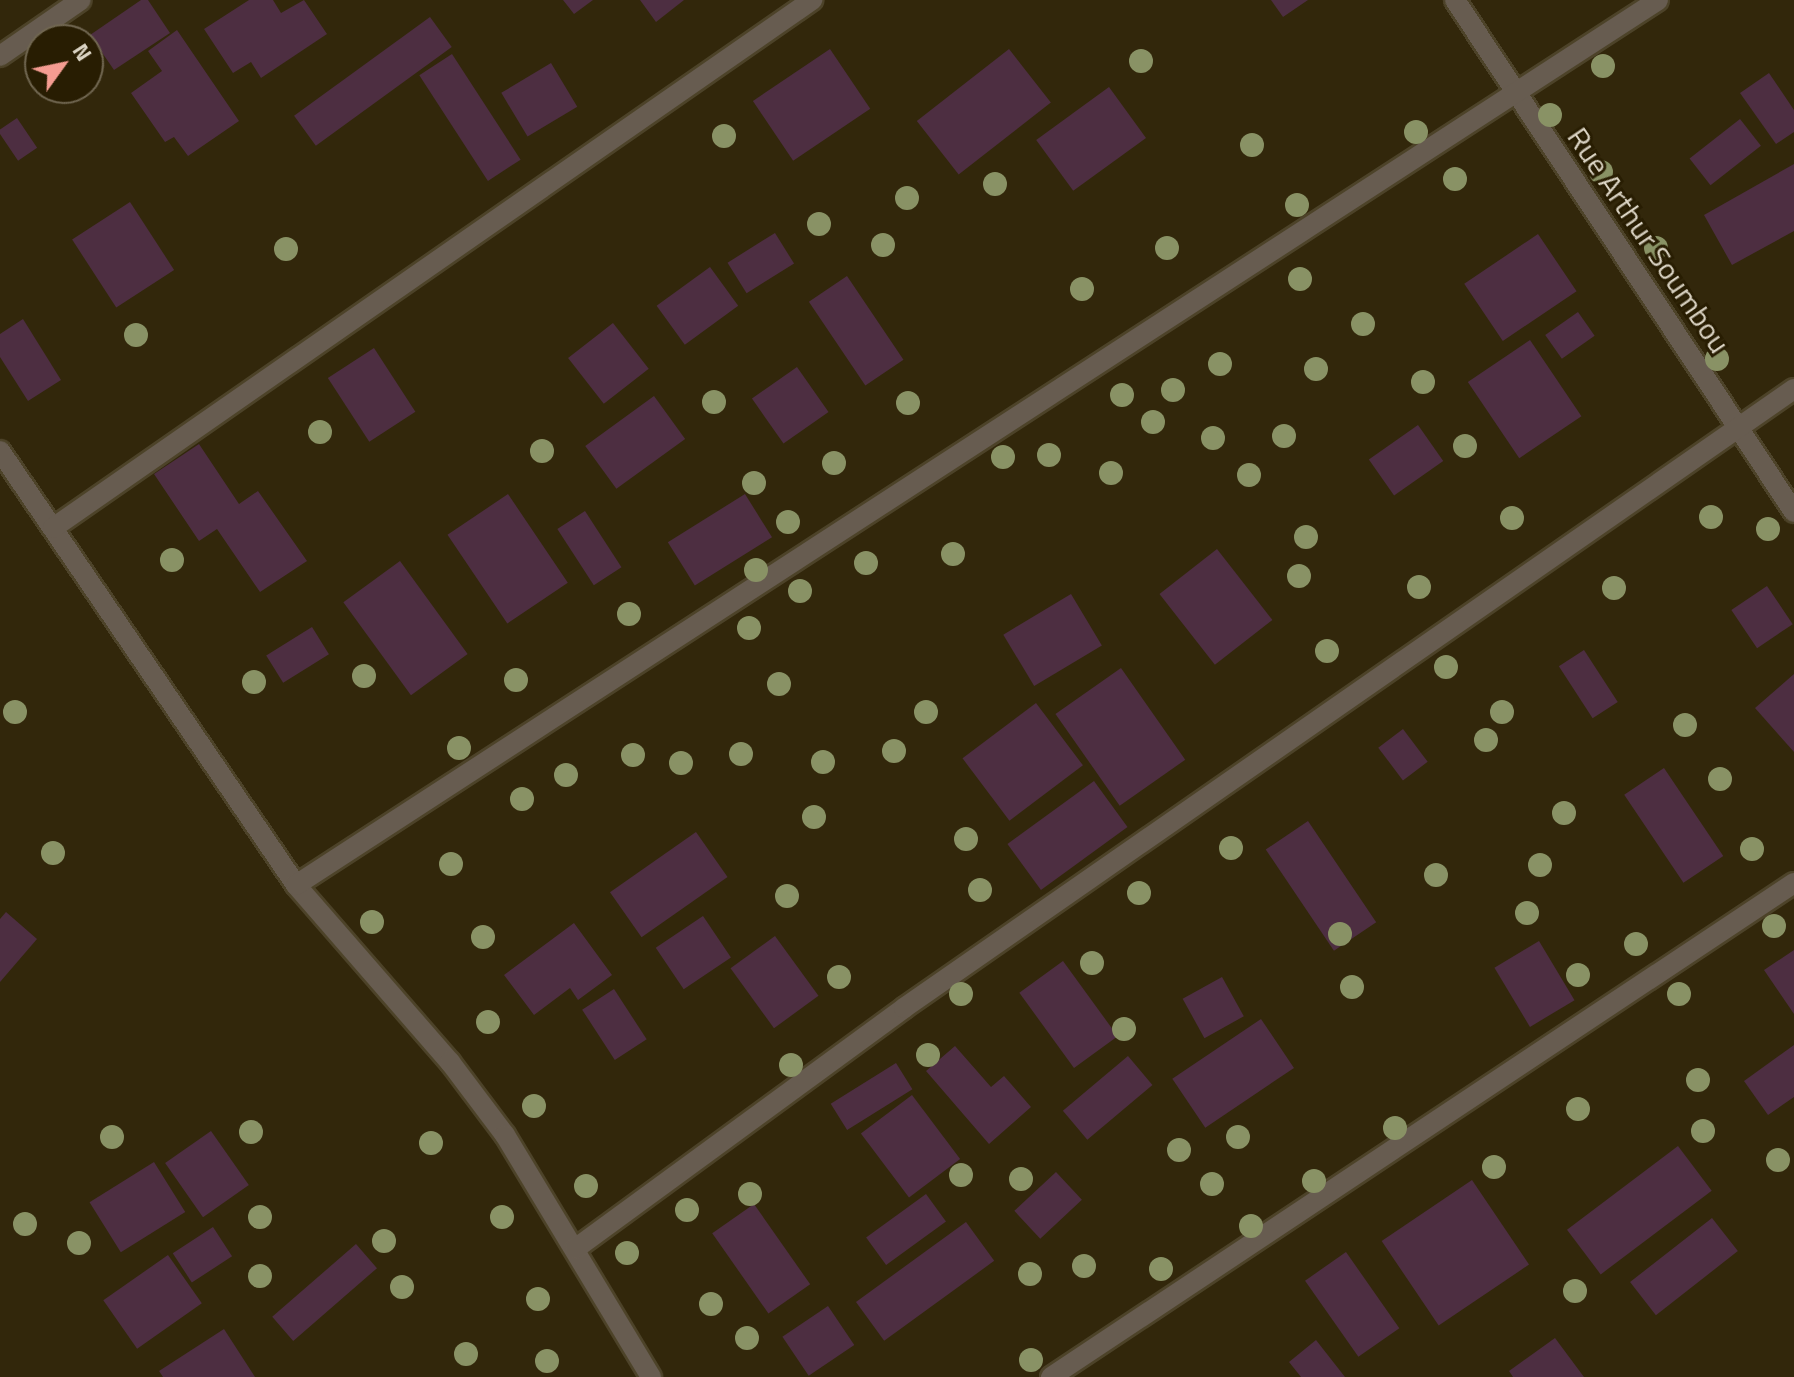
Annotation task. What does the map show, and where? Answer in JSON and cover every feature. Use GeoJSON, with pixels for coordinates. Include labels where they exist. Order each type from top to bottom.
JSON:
{"type":"FeatureCollection","features":[{"type":"Feature","properties":{"kind":"street"},"geometry":{"type":"LineString","coordinates":[[0,56],[81,0]]}},
{"type":"Feature","properties":{"kind":"street"},"geometry":{"type":"LineString","coordinates":[[53,528],[812,0]]}},
{"type":"Feature","properties":{"kind":"street","name":"Rue Arthur Soumbou"},"geometry":{"type":"LineString","coordinates":[[1455,0],[1794,512]]}},
{"type":"Feature","properties":{"kind":"street"},"geometry":{"type":"LineString","coordinates":[[296,885],[1517,95],[1658,0]]}},
{"type":"Feature","properties":{"kind":"street"},"geometry":{"type":"LineString","coordinates":[[575,1249],[904,1008],[1794,389]]}},
{"type":"Feature","properties":{"kind":"street"},"geometry":{"type":"LineString","coordinates":[[0,451],[296,885],[450,1062],[505,1135],[651,1377]]}},
{"type":"Feature","properties":{"kind":"street"},"geometry":{"type":"LineString","coordinates":[[1051,1377],[1794,883]]}},
{"type":"Feature","properties":{"kind":"building"},"geometry":{"type":"Polygon","coordinates":[[[141,0],[148,0],[170,33],[114,70],[104,55],[104,25],[141,0]]]}},
{"type":"Feature","properties":{"kind":"building"},"geometry":{"type":"Polygon","coordinates":[[[249,0],[273,0],[281,13],[304,0],[327,34],[261,78],[251,62],[233,73],[204,29],[249,0]]]}},
{"type":"Feature","properties":{"kind":"building"},"geometry":{"type":"Polygon","coordinates":[[[563,0],[593,0],[574,14],[563,0]]]}},
{"type":"Feature","properties":{"kind":"building"},"geometry":{"type":"Polygon","coordinates":[[[640,0],[684,0],[656,22],[640,0]]]}},
{"type":"Feature","properties":{"kind":"building"},"geometry":{"type":"Polygon","coordinates":[[[1271,0],[1308,0],[1283,17],[1271,0]]]}},
{"type":"Feature","properties":{"kind":"building"},"geometry":{"type":"Polygon","coordinates":[[[430,17],[452,47],[316,146],[294,116],[430,17]]]}},
{"type":"Feature","properties":{"kind":"building"},"geometry":{"type":"Polygon","coordinates":[[[177,30],[239,121],[188,156],[174,137],[165,142],[131,93],[162,71],[148,51],[177,30]]]}},
{"type":"Feature","properties":{"kind":"building"},"geometry":{"type":"Polygon","coordinates":[[[830,49],[870,109],[793,161],[753,101],[830,49]]]}},
{"type":"Feature","properties":{"kind":"building"},"geometry":{"type":"Polygon","coordinates":[[[1009,49],[1051,103],[959,175],[917,121],[1009,49]]]}},
{"type":"Feature","properties":{"kind":"building"},"geometry":{"type":"Polygon","coordinates":[[[452,54],[521,160],[488,181],[419,75],[452,54]]]}},
{"type":"Feature","properties":{"kind":"building"},"geometry":{"type":"Polygon","coordinates":[[[551,63],[577,107],[528,137],[501,93],[551,63]]]}},
{"type":"Feature","properties":{"kind":"building"},"geometry":{"type":"Polygon","coordinates":[[[1769,73],[1794,110],[1794,132],[1776,144],[1740,93],[1769,73]]]}},
{"type":"Feature","properties":{"kind":"building"},"geometry":{"type":"Polygon","coordinates":[[[1109,87],[1146,138],[1073,191],[1036,140],[1109,87]]]}},
{"type":"Feature","properties":{"kind":"building"},"geometry":{"type":"Polygon","coordinates":[[[17,118],[37,148],[18,161],[0,134],[0,129],[17,118]]]}},
{"type":"Feature","properties":{"kind":"building"},"geometry":{"type":"Polygon","coordinates":[[[1740,119],[1761,146],[1710,185],[1690,158],[1740,119]]]}},
{"type":"Feature","properties":{"kind":"building"},"geometry":{"type":"Polygon","coordinates":[[[1794,164],[1794,231],[1732,265],[1704,215],[1794,164]]]}},
{"type":"Feature","properties":{"kind":"building"},"geometry":{"type":"Polygon","coordinates":[[[130,202],[174,270],[116,308],[72,240],[130,202]]]}},
{"type":"Feature","properties":{"kind":"building"},"geometry":{"type":"Polygon","coordinates":[[[775,233],[794,264],[747,293],[728,263],[775,233]]]}},
{"type":"Feature","properties":{"kind":"building"},"geometry":{"type":"Polygon","coordinates":[[[1538,234],[1577,291],[1503,341],[1464,284],[1538,234]]]}},
{"type":"Feature","properties":{"kind":"building"},"geometry":{"type":"Polygon","coordinates":[[[710,267],[738,306],[685,345],[657,306],[710,267]]]}},
{"type":"Feature","properties":{"kind":"building"},"geometry":{"type":"Polygon","coordinates":[[[847,276],[903,360],[865,385],[809,302],[847,276]]]}},
{"type":"Feature","properties":{"kind":"building"},"geometry":{"type":"Polygon","coordinates":[[[1578,312],[1595,336],[1562,359],[1545,335],[1578,312]]]}},
{"type":"Feature","properties":{"kind":"building"},"geometry":{"type":"Polygon","coordinates":[[[23,319],[61,380],[28,401],[0,357],[0,334],[23,319]]]}},
{"type":"Feature","properties":{"kind":"building"},"geometry":{"type":"Polygon","coordinates":[[[613,323],[649,369],[604,404],[568,358],[613,323]]]}},
{"type":"Feature","properties":{"kind":"building"},"geometry":{"type":"Polygon","coordinates":[[[1530,340],[1581,416],[1519,458],[1468,382],[1530,340]]]}},
{"type":"Feature","properties":{"kind":"building"},"geometry":{"type":"Polygon","coordinates":[[[374,348],[415,412],[369,442],[328,378],[374,348]]]}},
{"type":"Feature","properties":{"kind":"building"},"geometry":{"type":"Polygon","coordinates":[[[797,367],[829,412],[783,444],[752,399],[797,367]]]}},
{"type":"Feature","properties":{"kind":"building"},"geometry":{"type":"Polygon","coordinates":[[[654,396],[685,439],[616,489],[585,446],[654,396]]]}},
{"type":"Feature","properties":{"kind":"building"},"geometry":{"type":"Polygon","coordinates":[[[1418,425],[1443,461],[1394,495],[1369,459],[1418,425]]]}},
{"type":"Feature","properties":{"kind":"building"},"geometry":{"type":"Polygon","coordinates":[[[199,444],[239,504],[258,491],[307,561],[260,592],[217,529],[199,541],[154,474],[199,444]]]}},
{"type":"Feature","properties":{"kind":"building"},"geometry":{"type":"Polygon","coordinates":[[[508,494],[568,583],[507,624],[447,535],[508,494]]]}},
{"type":"Feature","properties":{"kind":"building"},"geometry":{"type":"Polygon","coordinates":[[[745,494],[772,537],[695,585],[668,542],[745,494]]]}},
{"type":"Feature","properties":{"kind":"building"},"geometry":{"type":"Polygon","coordinates":[[[585,511],[621,567],[594,585],[557,529],[585,511]]]}},
{"type":"Feature","properties":{"kind":"building"},"geometry":{"type":"Polygon","coordinates":[[[1217,549],[1272,620],[1215,665],[1159,594],[1217,549]]]}},
{"type":"Feature","properties":{"kind":"building"},"geometry":{"type":"Polygon","coordinates":[[[400,561],[468,654],[411,695],[343,602],[400,561]]]}},
{"type":"Feature","properties":{"kind":"building"},"geometry":{"type":"Polygon","coordinates":[[[1767,586],[1793,624],[1757,648],[1731,610],[1767,586]]]}},
{"type":"Feature","properties":{"kind":"building"},"geometry":{"type":"Polygon","coordinates":[[[1071,594],[1102,645],[1034,686],[1003,635],[1071,594]]]}},
{"type":"Feature","properties":{"kind":"building"},"geometry":{"type":"Polygon","coordinates":[[[312,627],[329,654],[283,683],[266,656],[312,627]]]}},
{"type":"Feature","properties":{"kind":"building"},"geometry":{"type":"Polygon","coordinates":[[[1584,650],[1618,702],[1593,718],[1559,666],[1584,650]]]}},
{"type":"Feature","properties":{"kind":"building"},"geometry":{"type":"Polygon","coordinates":[[[1121,668],[1185,760],[1120,806],[1055,714],[1121,668]]]}},
{"type":"Feature","properties":{"kind":"building"},"geometry":{"type":"Polygon","coordinates":[[[1794,674],[1794,752],[1755,708],[1794,674]]]}},
{"type":"Feature","properties":{"kind":"building"},"geometry":{"type":"Polygon","coordinates":[[[1036,703],[1083,765],[1009,821],[963,758],[1036,703]]]}},
{"type":"Feature","properties":{"kind":"building"},"geometry":{"type":"Polygon","coordinates":[[[1403,729],[1428,762],[1403,780],[1378,748],[1403,729]]]}},
{"type":"Feature","properties":{"kind":"building"},"geometry":{"type":"Polygon","coordinates":[[[1664,768],[1723,856],[1683,883],[1624,795],[1664,768]]]}},
{"type":"Feature","properties":{"kind":"building"},"geometry":{"type":"Polygon","coordinates":[[[1094,781],[1128,827],[1041,890],[1007,844],[1094,781]]]}},
{"type":"Feature","properties":{"kind":"building"},"geometry":{"type":"Polygon","coordinates":[[[1308,821],[1376,922],[1334,951],[1266,850],[1308,821]]]}},
{"type":"Feature","properties":{"kind":"building"},"geometry":{"type":"Polygon","coordinates":[[[696,832],[728,877],[642,937],[610,892],[696,832]]]}},
{"type":"Feature","properties":{"kind":"building"},"geometry":{"type":"Polygon","coordinates":[[[6,912],[37,939],[0,982],[0,919],[6,912]]]}},
{"type":"Feature","properties":{"kind":"building"},"geometry":{"type":"Polygon","coordinates":[[[703,916],[731,957],[684,989],[656,948],[703,916]]]}},
{"type":"Feature","properties":{"kind":"building"},"geometry":{"type":"Polygon","coordinates":[[[574,923],[612,975],[578,1000],[570,988],[534,1015],[504,975],[574,923]]]}},
{"type":"Feature","properties":{"kind":"building"},"geometry":{"type":"Polygon","coordinates":[[[775,936],[818,996],[774,1028],[731,968],[775,936]]]}},
{"type":"Feature","properties":{"kind":"building"},"geometry":{"type":"Polygon","coordinates":[[[1539,941],[1575,1000],[1530,1027],[1494,968],[1539,941]]]}},
{"type":"Feature","properties":{"kind":"building"},"geometry":{"type":"Polygon","coordinates":[[[1794,950],[1794,1014],[1764,970],[1794,950]]]}},
{"type":"Feature","properties":{"kind":"building"},"geometry":{"type":"Polygon","coordinates":[[[1063,961],[1118,1036],[1074,1068],[1019,993],[1063,961]]]}},
{"type":"Feature","properties":{"kind":"building"},"geometry":{"type":"Polygon","coordinates":[[[1222,977],[1244,1016],[1204,1038],[1183,999],[1222,977]]]}},
{"type":"Feature","properties":{"kind":"building"},"geometry":{"type":"Polygon","coordinates":[[[614,989],[647,1039],[615,1060],[582,1010],[614,989]]]}},
{"type":"Feature","properties":{"kind":"building"},"geometry":{"type":"Polygon","coordinates":[[[1261,1019],[1294,1068],[1205,1128],[1172,1079],[1261,1019]]]}},
{"type":"Feature","properties":{"kind":"building"},"geometry":{"type":"Polygon","coordinates":[[[1794,1045],[1794,1097],[1768,1115],[1744,1081],[1794,1045]]]}},
{"type":"Feature","properties":{"kind":"building"},"geometry":{"type":"Polygon","coordinates":[[[955,1046],[991,1087],[1004,1076],[1031,1107],[989,1144],[926,1071],[955,1046]]]}},
{"type":"Feature","properties":{"kind":"building"},"geometry":{"type":"Polygon","coordinates":[[[1128,1056],[1152,1085],[1087,1140],[1063,1111],[1128,1056]]]}},
{"type":"Feature","properties":{"kind":"building"},"geometry":{"type":"Polygon","coordinates":[[[896,1063],[912,1089],[847,1130],[831,1104],[896,1063]]]}},
{"type":"Feature","properties":{"kind":"building"},"geometry":{"type":"Polygon","coordinates":[[[912,1095],[960,1159],[909,1197],[861,1134],[912,1095]]]}},
{"type":"Feature","properties":{"kind":"building"},"geometry":{"type":"Polygon","coordinates":[[[211,1131],[249,1185],[203,1217],[165,1163],[211,1131]]]}},
{"type":"Feature","properties":{"kind":"building"},"geometry":{"type":"Polygon","coordinates":[[[1678,1146],[1712,1191],[1601,1274],[1567,1230],[1678,1146]]]}},
{"type":"Feature","properties":{"kind":"building"},"geometry":{"type":"Polygon","coordinates":[[[154,1162],[185,1212],[121,1252],[90,1202],[154,1162]]]}},
{"type":"Feature","properties":{"kind":"building"},"geometry":{"type":"Polygon","coordinates":[[[1056,1172],[1082,1200],[1040,1239],[1014,1211],[1056,1172]]]}},
{"type":"Feature","properties":{"kind":"building"},"geometry":{"type":"Polygon","coordinates":[[[1472,1180],[1529,1265],[1439,1326],[1382,1241],[1472,1180]]]}},
{"type":"Feature","properties":{"kind":"building"},"geometry":{"type":"Polygon","coordinates":[[[926,1194],[946,1222],[886,1265],[866,1237],[926,1194]]]}},
{"type":"Feature","properties":{"kind":"building"},"geometry":{"type":"Polygon","coordinates":[[[754,1204],[810,1284],[768,1314],[712,1233],[754,1204]]]}},
{"type":"Feature","properties":{"kind":"building"},"geometry":{"type":"Polygon","coordinates":[[[1712,1218],[1738,1251],[1656,1315],[1630,1282],[1712,1218]]]}},
{"type":"Feature","properties":{"kind":"building"},"geometry":{"type":"Polygon","coordinates":[[[966,1222],[994,1261],[884,1341],[856,1302],[966,1222]]]}},
{"type":"Feature","properties":{"kind":"building"},"geometry":{"type":"Polygon","coordinates":[[[213,1227],[232,1256],[192,1282],[173,1253],[213,1227]]]}},
{"type":"Feature","properties":{"kind":"building"},"geometry":{"type":"Polygon","coordinates":[[[356,1244],[377,1268],[293,1341],[272,1317],[356,1244]]]}},
{"type":"Feature","properties":{"kind":"building"},"geometry":{"type":"Polygon","coordinates":[[[1346,1252],[1399,1328],[1358,1357],[1305,1281],[1346,1252]]]}},
{"type":"Feature","properties":{"kind":"building"},"geometry":{"type":"Polygon","coordinates":[[[168,1255],[202,1303],[137,1349],[103,1300],[168,1255]]]}},
{"type":"Feature","properties":{"kind":"building"},"geometry":{"type":"Polygon","coordinates":[[[828,1306],[854,1345],[809,1376],[782,1337],[828,1306]]]}},
{"type":"Feature","properties":{"kind":"building"},"geometry":{"type":"Polygon","coordinates":[[[224,1329],[255,1377],[163,1377],[159,1371],[224,1329]]]}},
{"type":"Feature","properties":{"kind":"building"},"geometry":{"type":"Polygon","coordinates":[[[1555,1338],[1584,1377],[1513,1377],[1509,1371],[1555,1338]]]}},
{"type":"Feature","properties":{"kind":"building"},"geometry":{"type":"Polygon","coordinates":[[[1316,1340],[1345,1377],[1301,1377],[1289,1362],[1316,1340]]]}}]}
